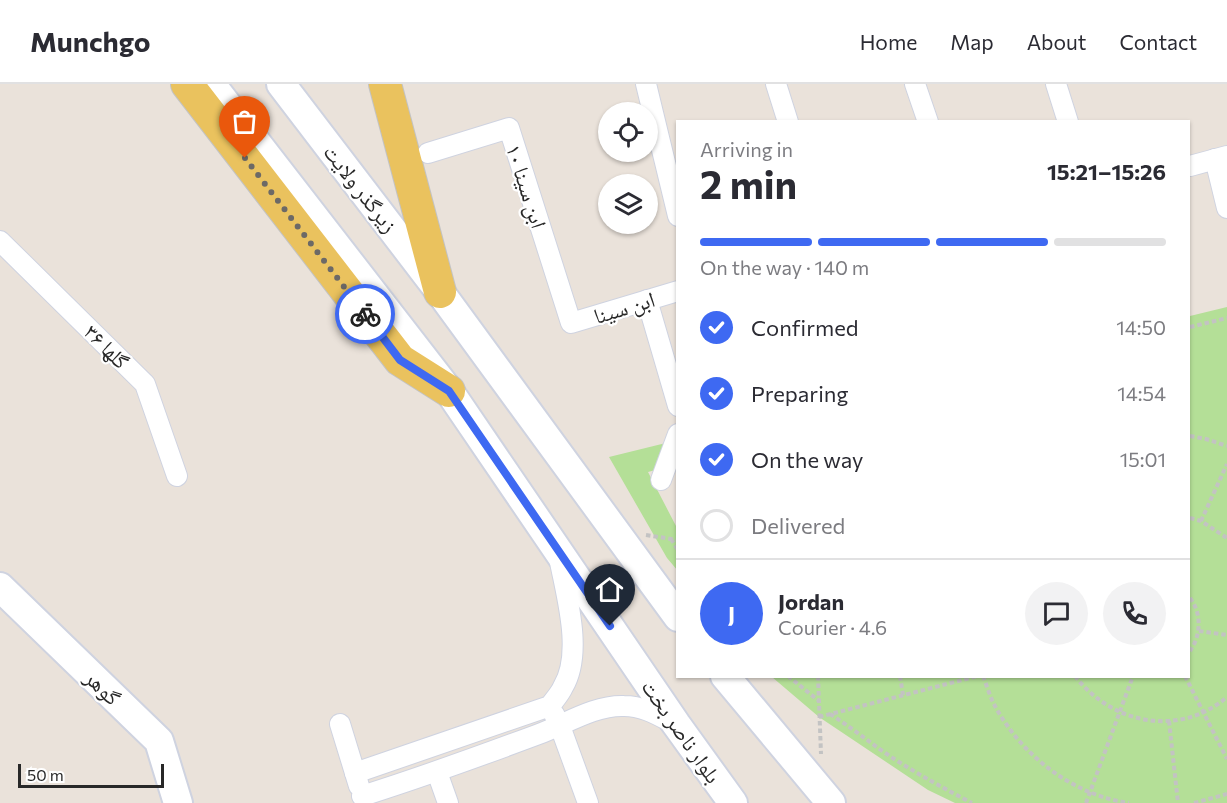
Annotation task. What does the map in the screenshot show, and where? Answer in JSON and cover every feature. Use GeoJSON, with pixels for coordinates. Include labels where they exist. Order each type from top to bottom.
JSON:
{"type":"FeatureCollection","features":[{"type":"Feature","properties":{"kind":"main road"},"geometry":{"type":"LineString","coordinates":[[187,84],[400,360],[449,391]]}},
{"type":"Feature","properties":{"kind":"main road"},"geometry":{"type":"LineString","coordinates":[[211,84],[449,391]]}},
{"type":"Feature","properties":{"kind":"main road","name":"زیرگذر ولایت"},"geometry":{"type":"LineString","coordinates":[[280,84],[440,292]]}},
{"type":"Feature","properties":{"kind":"main road"},"geometry":{"type":"LineString","coordinates":[[385,84],[440,292],[676,614]]}},
{"type":"Feature","properties":{"kind":"main road","name":"بلوار ناصر بخت"},"geometry":{"type":"LineString","coordinates":[[449,391],[676,724],[733,803]]}},
{"type":"Feature","properties":{"kind":"main road","name":"گوهر"},"geometry":{"type":"LineString","coordinates":[[0,587],[159,741],[178,803]]}},
{"type":"Feature","properties":{"kind":"main road"},"geometry":{"type":"LineString","coordinates":[[727,678],[827,797]]}},
{"type":"Feature","properties":{"kind":"street"},"geometry":{"type":"LineString","coordinates":[[646,84],[676,208]]}},
{"type":"Feature","properties":{"kind":"street"},"geometry":{"type":"LineString","coordinates":[[776,84],[787,120]]}},
{"type":"Feature","properties":{"kind":"street"},"geometry":{"type":"LineString","coordinates":[[915,84],[927,120]]}},
{"type":"Feature","properties":{"kind":"street"},"geometry":{"type":"LineString","coordinates":[[1056,84],[1067,120]]}},
{"type":"Feature","properties":{"kind":"street","name":"ابن سینا ۱۰"},"geometry":{"type":"LineString","coordinates":[[428,153],[508,128],[571,323]]}},
{"type":"Feature","properties":{"kind":"street"},"geometry":{"type":"LineString","coordinates":[[1190,166],[1221,158],[1227,208]]}},
{"type":"Feature","properties":{"kind":"street","name":"۳۶ گلها"},"geometry":{"type":"LineString","coordinates":[[0,241],[146,384],[177,476]]}},
{"type":"Feature","properties":{"kind":"street","name":"ابن سینا"},"geometry":{"type":"LineString","coordinates":[[571,323],[676,292]]}},
{"type":"Feature","properties":{"kind":"street"},"geometry":{"type":"LineString","coordinates":[[647,300],[676,399]]}},
{"type":"Feature","properties":{"kind":"street"},"geometry":{"type":"LineString","coordinates":[[661,480],[676,439]]}},
{"type":"Feature","properties":{"kind":"street"},"geometry":{"type":"LineString","coordinates":[[355,773],[550,706],[565,686],[572,658],[571,625],[557,547]]}},
{"type":"Feature","properties":{"kind":"street"},"geometry":{"type":"LineString","coordinates":[[340,724],[363,799],[560,726],[595,710],[624,705],[646,709],[676,724]]}},
{"type":"Feature","properties":{"kind":"street"},"geometry":{"type":"LineString","coordinates":[[550,706],[560,726],[588,803]]}},
{"type":"Feature","properties":{"kind":"street"},"geometry":{"type":"LineString","coordinates":[[437,772],[448,803]]}},
{"type":"Feature","properties":{"kind":"path"},"geometry":{"type":"LineString","coordinates":[[1190,327],[1227,318]]}},
{"type":"Feature","properties":{"kind":"path"},"geometry":{"type":"LineString","coordinates":[[1190,436],[1227,446]]}},
{"type":"Feature","properties":{"kind":"path"},"geometry":{"type":"LineString","coordinates":[[1201,521],[1227,464]]}},
{"type":"Feature","properties":{"kind":"path"},"geometry":{"type":"LineString","coordinates":[[1190,518],[1201,521],[1227,538]]}},
{"type":"Feature","properties":{"kind":"path"},"geometry":{"type":"LineString","coordinates":[[671,539],[676,547]]}},
{"type":"Feature","properties":{"kind":"path"},"geometry":{"type":"LineString","coordinates":[[1190,598],[1196,605],[1199,631],[1190,651]]}},
{"type":"Feature","properties":{"kind":"path"},"geometry":{"type":"LineString","coordinates":[[1199,631],[1227,635]]}},
{"type":"Feature","properties":{"kind":"path"},"geometry":{"type":"LineString","coordinates":[[790,678],[819,702]]}},
{"type":"Feature","properties":{"kind":"path"},"geometry":{"type":"LineString","coordinates":[[818,678],[827,797]]}},
{"type":"Feature","properties":{"kind":"path"},"geometry":{"type":"LineString","coordinates":[[900,678],[903,695]]}},
{"type":"Feature","properties":{"kind":"path"},"geometry":{"type":"LineString","coordinates":[[819,717],[970,678]]}},
{"type":"Feature","properties":{"kind":"path"},"geometry":{"type":"LineString","coordinates":[[984,678],[995,706],[1012,733],[1035,757],[1061,777],[1090,792],[1129,803]]}},
{"type":"Feature","properties":{"kind":"path"},"geometry":{"type":"LineString","coordinates":[[1076,678],[1085,690],[1101,703],[1119,713],[1143,720],[1169,721],[1203,712],[1227,697]]}},
{"type":"Feature","properties":{"kind":"path"},"geometry":{"type":"LineString","coordinates":[[1086,803],[1132,678]]}},
{"type":"Feature","properties":{"kind":"path"},"geometry":{"type":"LineString","coordinates":[[1186,678],[1227,759]]}},
{"type":"Feature","properties":{"kind":"path"},"geometry":{"type":"LineString","coordinates":[[830,714],[897,761],[972,803]]}},
{"type":"Feature","properties":{"kind":"path"},"geometry":{"type":"LineString","coordinates":[[1169,721],[1178,803]]}},
{"type":"Feature","properties":{"kind":"path"},"geometry":{"type":"LineString","coordinates":[[1194,803],[1227,794]]}},
{"type":"Feature","properties":{"kind":"green space"},"geometry":{"type":"Polygon","coordinates":[[[1227,307],[1227,803],[955,803],[928,790],[819,717],[773,678],[1190,678],[1190,316],[1227,307]]]}},
{"type":"Feature","properties":{"kind":"green space"},"geometry":{"type":"Polygon","coordinates":[[[676,440],[676,465],[648,472],[676,526],[676,569],[667,558],[609,457],[676,440]]]}},
{"type":"Feature","properties":{"kind":"way so far"},"geometry":{"type":"LineString","coordinates":[[245,158],[365,314]]}},
{"type":"Feature","properties":{"kind":"route"},"geometry":{"type":"LineString","coordinates":[[365,314],[400,360],[449,391],[610,626]]}}]}
